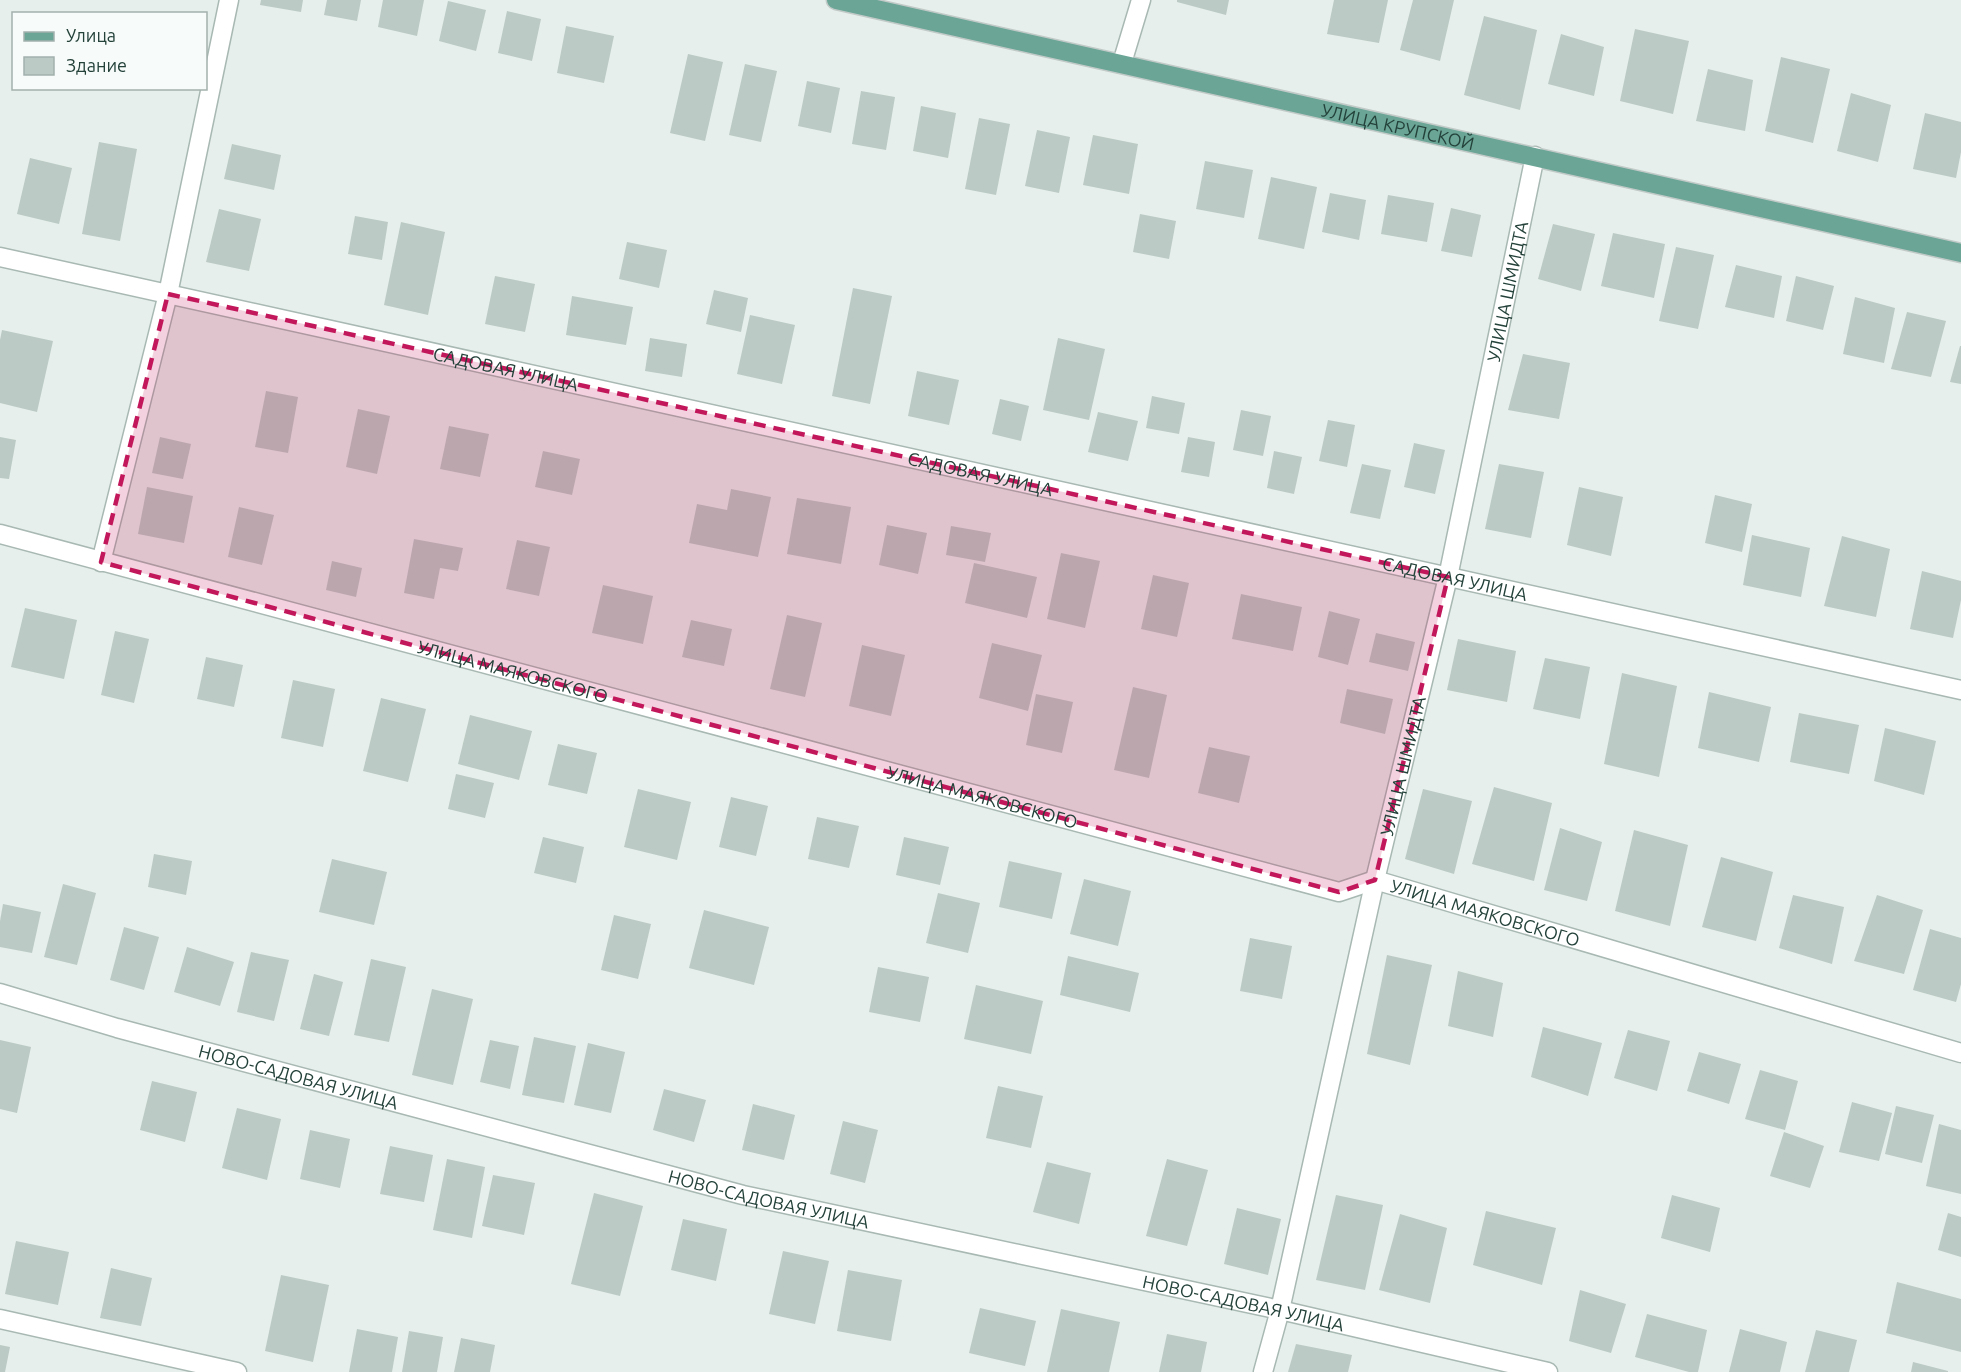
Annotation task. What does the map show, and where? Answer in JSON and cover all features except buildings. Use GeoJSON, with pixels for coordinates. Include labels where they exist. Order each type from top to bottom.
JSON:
{"type":"FeatureCollection","features":[{"type":"Feature","properties":{"kind":"main road","name":"УЛИЦА КРУПСКОЙ"},"geometry":{"type":"LineString","coordinates":[[836,0],[1961,253]]}},
{"type":"Feature","properties":{"kind":"street"},"geometry":{"type":"LineString","coordinates":[[101,562],[168,294],[229,0]]}},
{"type":"Feature","properties":{"kind":"street"},"geometry":{"type":"LineString","coordinates":[[1122,63],[1140,0]]}},
{"type":"Feature","properties":{"kind":"street","name":"УЛИЦА ШМИДТА"},"geometry":{"type":"LineString","coordinates":[[1263,1372],[1280,1310],[1375,880],[1448,577],[1535,156]]}},
{"type":"Feature","properties":{"kind":"street","name":"САДОВАЯ УЛИЦА"},"geometry":{"type":"LineString","coordinates":[[0,257],[1961,690]]}},
{"type":"Feature","properties":{"kind":"street","name":"УЛИЦА МАЯКОВСКОГО"},"geometry":{"type":"LineString","coordinates":[[0,534],[1340,892],[1375,880],[1961,1053]]}},
{"type":"Feature","properties":{"kind":"street","name":"НОВО-САДОВАЯ УЛИЦА"},"geometry":{"type":"LineString","coordinates":[[0,993],[117,1028],[743,1195],[1280,1310],[1548,1372]]}},
{"type":"Feature","properties":{"kind":"street"},"geometry":{"type":"LineString","coordinates":[[0,1319],[237,1372]]}},
{"type":"Feature","properties":{"kind":"highlighted area"},"geometry":{"type":"Polygon","coordinates":[[[168,294],[1448,577],[1375,880],[1339,892],[101,562],[168,294]]]}}]}
